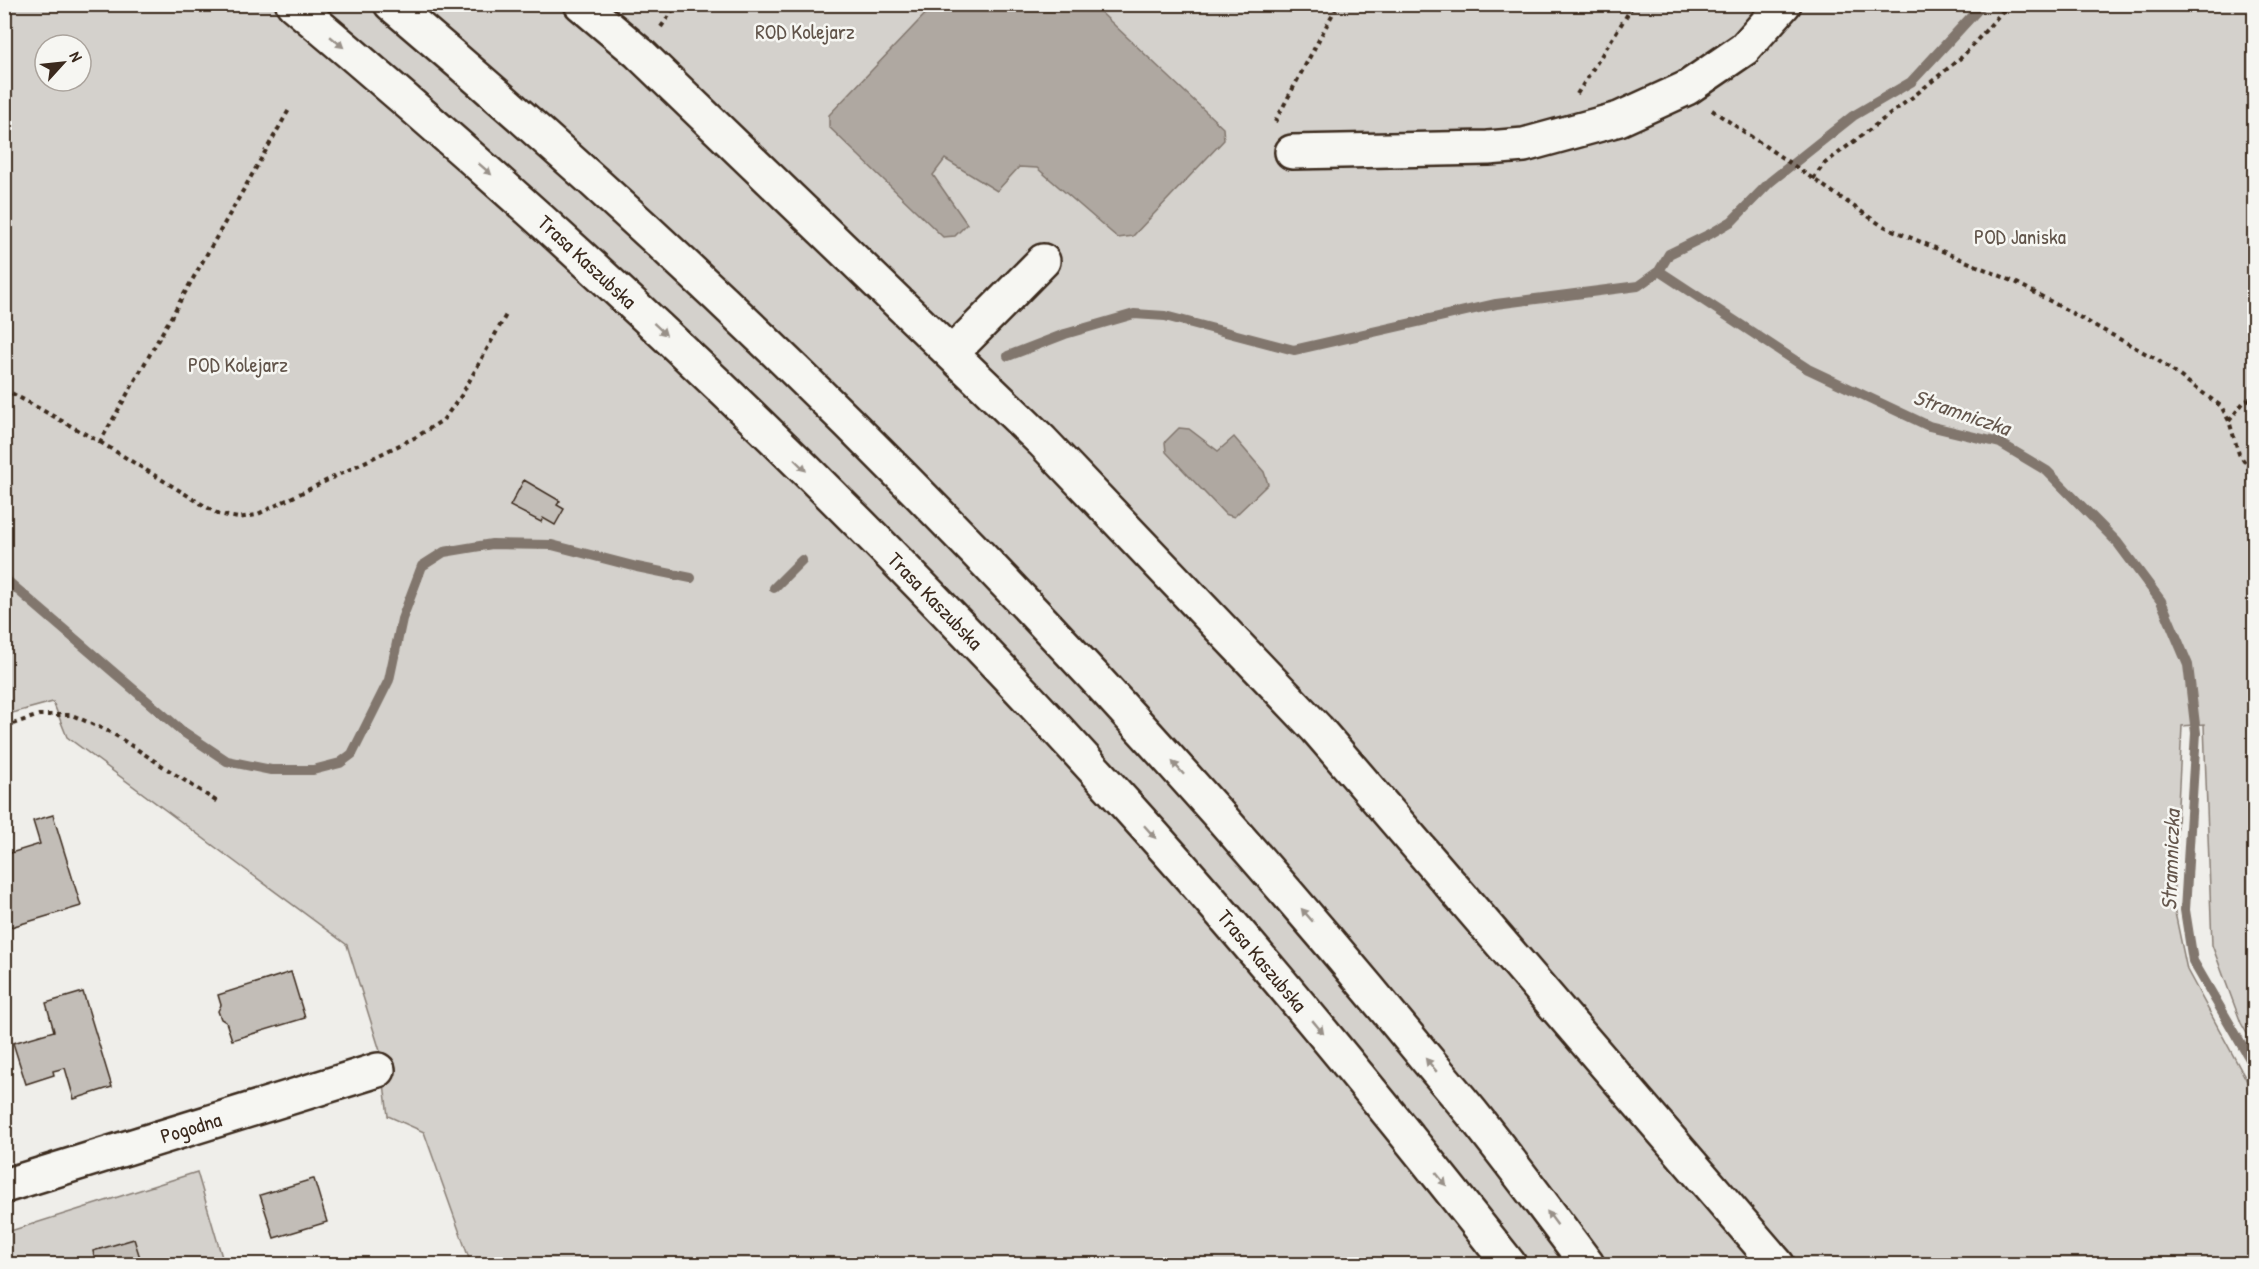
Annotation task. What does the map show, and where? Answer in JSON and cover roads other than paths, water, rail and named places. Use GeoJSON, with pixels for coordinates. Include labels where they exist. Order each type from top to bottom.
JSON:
{"type":"FeatureCollection","features":[{"type":"Feature","properties":{"kind":"main road","name":"Trasa Kaszubska"},"geometry":{"type":"LineString","coordinates":[[292,4],[533,211],[681,349],[868,531],[1066,740],[1218,909],[1326,1036],[1509,1264]]}},
{"type":"Feature","properties":{"kind":"main road"},"geometry":{"type":"LineString","coordinates":[[392,4],[582,170],[744,320],[920,493],[1037,614],[1116,699],[1315,923],[1469,1109],[1587,1264]]}},
{"type":"Feature","properties":{"kind":"main road"},"geometry":{"type":"LineString","coordinates":[[581,4],[639,53],[1042,441],[1317,729],[1777,1264]]}},
{"type":"Feature","properties":{"kind":"main road"},"geometry":{"type":"LineString","coordinates":[[1292,152],[1488,148],[1524,145],[1619,119],[1687,88],[1744,49],[1784,4]]}},
{"type":"Feature","properties":{"kind":"main road"},"geometry":{"type":"LineString","coordinates":[[952,353],[1043,261]]}},
{"type":"Feature","properties":{"kind":"main road","name":"Pogodna"},"geometry":{"type":"LineString","coordinates":[[4,1186],[378,1070]]}},
{"type":"Feature","properties":{"kind":"waterway"},"geometry":{"type":"LineString","coordinates":[[1008,356],[1065,334],[1134,314],[1165,316],[1294,350],[1496,304],[1638,286],[1659,271],[1669,254],[1732,221],[1770,182],[1853,116],[1911,82],[1983,4]]}},
{"type":"Feature","properties":{"kind":"waterway","name":"Stramniczka"},"geometry":{"type":"LineString","coordinates":[[1659,271],[1808,369],[1929,426],[2000,443],[2047,471],[2117,542],[2161,601],[2188,665],[2196,733],[2185,910],[2193,961],[2254,1066]]}},
{"type":"Feature","properties":{"kind":"waterway"},"geometry":{"type":"LineString","coordinates":[[4,578],[182,731],[227,761],[271,770],[313,770],[340,763],[352,754],[389,680],[402,619],[422,566],[444,552],[492,544],[552,545],[691,578]]}},
{"type":"Feature","properties":{"kind":"waterway"},"geometry":{"type":"LineString","coordinates":[[774,588],[802,560]]}},
{"type":"Feature","properties":{"kind":"park label","name":"ROD Kolejarz"},"geometry":{"type":"Point","coordinates":[805,32]}},
{"type":"Feature","properties":{"kind":"park label","name":"POD Janiska"},"geometry":{"type":"Point","coordinates":[2020,237]}},
{"type":"Feature","properties":{"kind":"park label","name":"POD Kolejarz"},"geometry":{"type":"Point","coordinates":[238,365]}}]}
